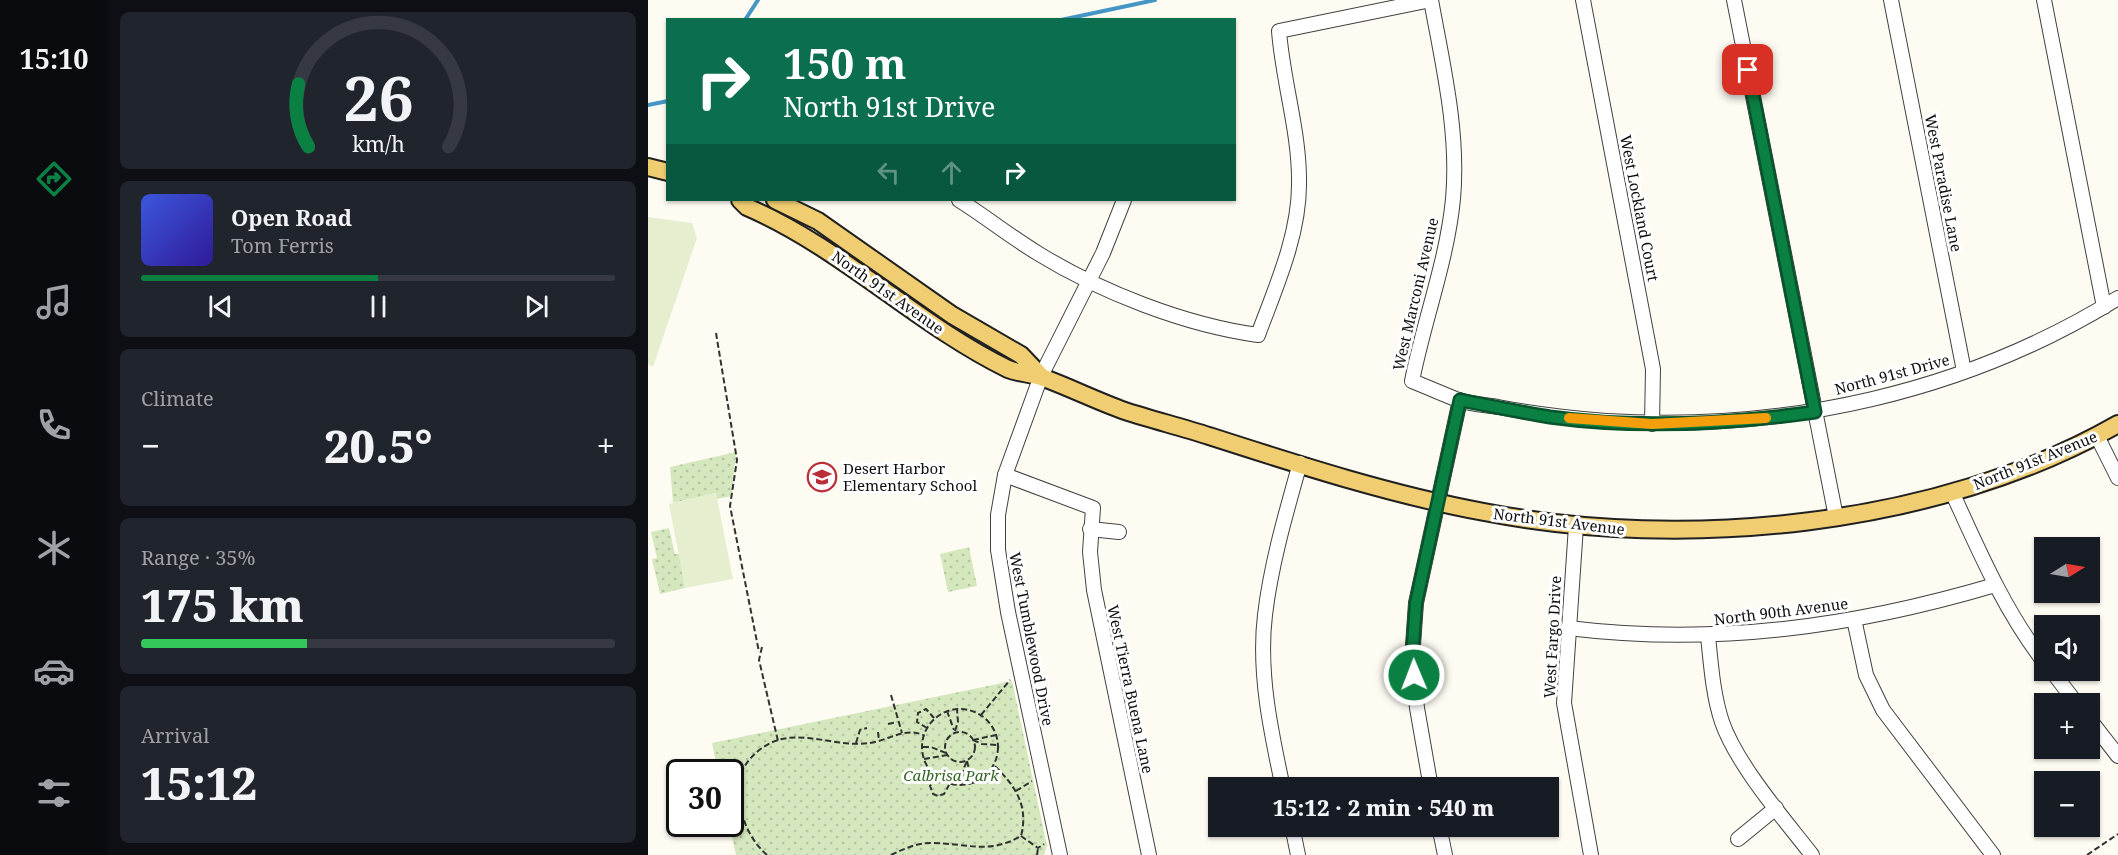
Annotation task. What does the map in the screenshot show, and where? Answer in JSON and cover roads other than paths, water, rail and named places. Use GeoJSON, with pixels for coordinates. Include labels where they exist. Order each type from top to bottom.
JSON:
{"type":"FeatureCollection","features":[{"type":"Feature","properties":{"kind":"main road"},"geometry":{"type":"LineString","coordinates":[[648,167],[666,172]]}},
{"type":"Feature","properties":{"kind":"main road","name":"North 91st Avenue"},"geometry":{"type":"LineString","coordinates":[[741,201],[747,207],[806,236],[982,355],[1014,372],[1041,376],[1123,410],[1300,463],[1483,512],[1576,526],[1635,530],[1712,529],[1836,517],[1952,492],[1994,479],[2097,436],[2118,424]]}},
{"type":"Feature","properties":{"kind":"main road","name":"North 91st Avenue"},"geometry":{"type":"LineString","coordinates":[[778,201],[818,221],[952,315],[1021,355],[1041,376]]}},
{"type":"Feature","properties":{"kind":"main road"},"geometry":{"type":"LineString","coordinates":[[850,266],[860,250]]}},
{"type":"Feature","properties":{"kind":"street"},"geometry":{"type":"LineString","coordinates":[[960,201],[1042,256],[1090,280],[1164,312],[1229,331],[1258,335],[1286,254],[1299,187],[1296,144],[1281,60],[1279,31],[1431,0]]}},
{"type":"Feature","properties":{"kind":"street","name":"West Marconi Avenue"},"geometry":{"type":"LineString","coordinates":[[1412,381],[1446,247],[1453,198],[1454,130],[1431,0]]}},
{"type":"Feature","properties":{"kind":"street","name":"West Lockland Court"},"geometry":{"type":"LineString","coordinates":[[1583,0],[1653,369],[1652,424]]}},
{"type":"Feature","properties":{"kind":"street"},"geometry":{"type":"LineString","coordinates":[[1734,0],[1836,517]]}},
{"type":"Feature","properties":{"kind":"street","name":"West Paradise Lane"},"geometry":{"type":"LineString","coordinates":[[1891,0],[1964,371]]}},
{"type":"Feature","properties":{"kind":"street"},"geometry":{"type":"LineString","coordinates":[[2044,0],[2104,307]]}},
{"type":"Feature","properties":{"kind":"street","name":"West Tumblewood Drive"},"geometry":{"type":"LineString","coordinates":[[1060,855],[1020,669],[998,550],[998,515],[1005,475],[1041,376],[1090,280],[1124,201]]}},
{"type":"Feature","properties":{"kind":"street","name":"North 91st Drive"},"geometry":{"type":"LineString","coordinates":[[1412,381],[1460,400],[1552,417],[1652,424],[1726,421],[1815,412],[1894,394],[1964,371],[2029,346],[2118,298]]}},
{"type":"Feature","properties":{"kind":"street"},"geometry":{"type":"LineString","coordinates":[[1429,777],[1417,708],[1412,659],[1416,603],[1460,400]]}},
{"type":"Feature","properties":{"kind":"street"},"geometry":{"type":"LineString","coordinates":[[2097,436],[2118,478]]}},
{"type":"Feature","properties":{"kind":"street"},"geometry":{"type":"LineString","coordinates":[[1280,777],[1272,740],[1264,672],[1264,616],[1278,543],[1300,463]]}},
{"type":"Feature","properties":{"kind":"street","name":"West Tierra Buena Lane"},"geometry":{"type":"LineString","coordinates":[[1005,475],[1093,508],[1089,529],[1094,590],[1149,855]]}},
{"type":"Feature","properties":{"kind":"street"},"geometry":{"type":"LineString","coordinates":[[1952,492],[1995,585],[2034,649]]}},
{"type":"Feature","properties":{"kind":"street","name":"West Fargo Drive"},"geometry":{"type":"LineString","coordinates":[[1576,526],[1564,703],[1591,855]]}},
{"type":"Feature","properties":{"kind":"street"},"geometry":{"type":"LineString","coordinates":[[1089,529],[1119,532]]}},
{"type":"Feature","properties":{"kind":"street","name":"North 90th Avenue"},"geometry":{"type":"LineString","coordinates":[[1568,628],[1623,635],[1708,636],[1784,630],[1924,606],[1995,585]]}},
{"type":"Feature","properties":{"kind":"street"},"geometry":{"type":"LineString","coordinates":[[1854,619],[1866,675],[1883,710],[1994,855]]}},
{"type":"Feature","properties":{"kind":"street"},"geometry":{"type":"LineString","coordinates":[[1708,636],[1713,689],[1723,724],[1739,755],[1812,855]]}},
{"type":"Feature","properties":{"kind":"street"},"geometry":{"type":"LineString","coordinates":[[2059,681],[2069,693]]}},
{"type":"Feature","properties":{"kind":"street"},"geometry":{"type":"LineString","coordinates":[[2100,733],[2118,756]]}},
{"type":"Feature","properties":{"kind":"street"},"geometry":{"type":"LineString","coordinates":[[1738,839],[1776,808]]}},
{"type":"Feature","properties":{"kind":"street"},"geometry":{"type":"LineString","coordinates":[[1294,837],[1298,855]]}},
{"type":"Feature","properties":{"kind":"street"},"geometry":{"type":"LineString","coordinates":[[1441,837],[1445,855]]}},
{"type":"Feature","properties":{"kind":"waterway"},"geometry":{"type":"LineString","coordinates":[[746,18],[758,0]]}},
{"type":"Feature","properties":{"kind":"waterway"},"geometry":{"type":"LineString","coordinates":[[1070,18],[1155,0]]}},
{"type":"Feature","properties":{"kind":"waterway"},"geometry":{"type":"LineString","coordinates":[[648,105],[666,101]]}},
{"type":"Feature","properties":{"kind":"place","name":"Desert Harbor Elementary School"},"geometry":{"type":"Point","coordinates":[822,477]}},
{"type":"Feature","properties":{"kind":"park label","name":"Calbrisa Park"},"geometry":{"type":"Point","coordinates":[951,775]}}]}
